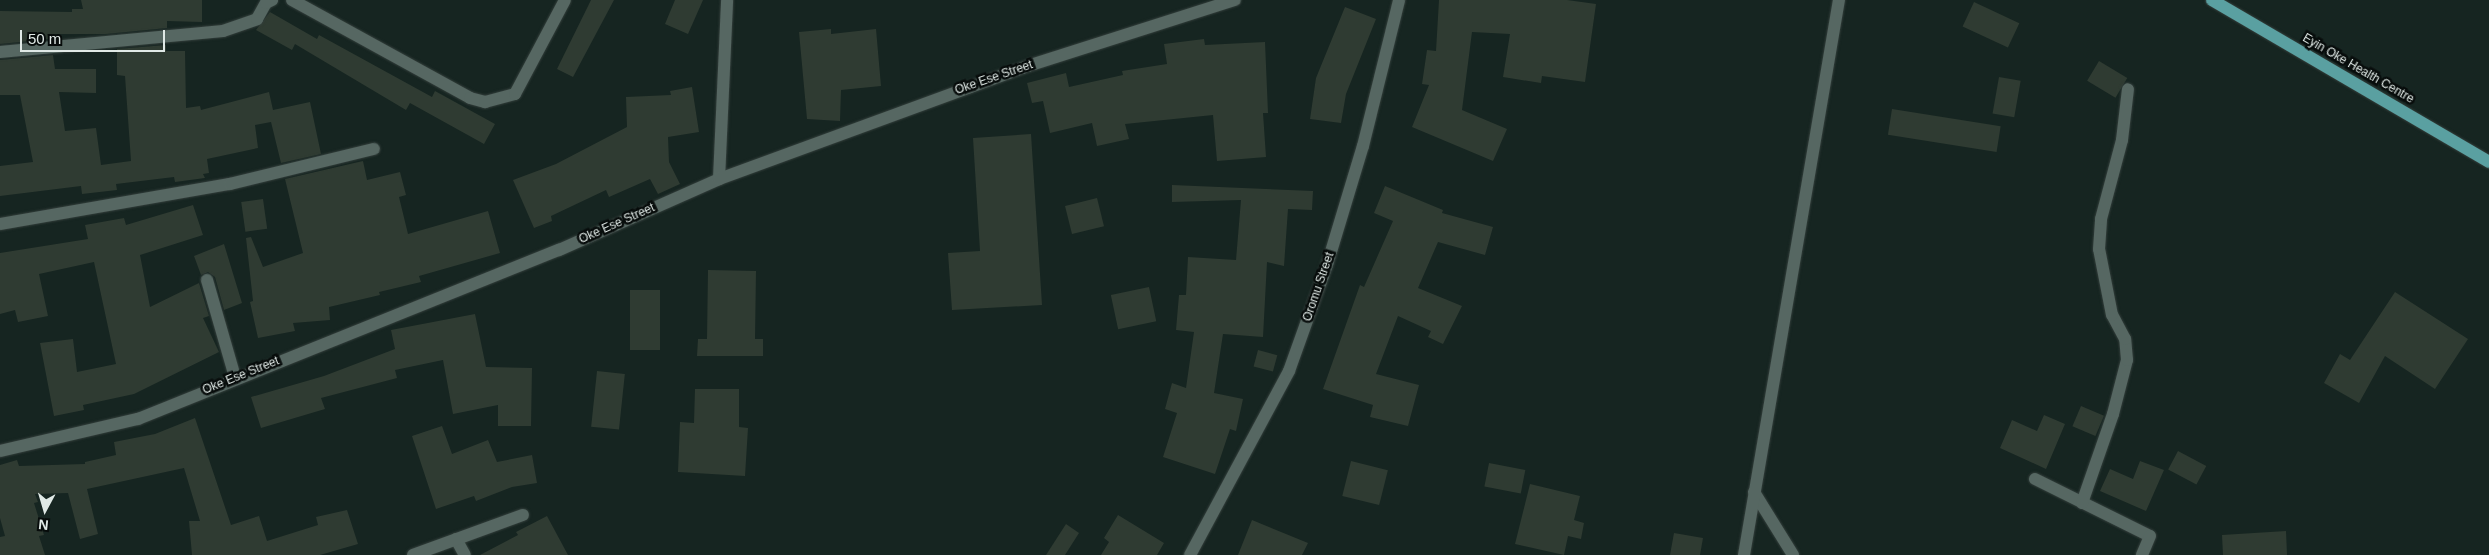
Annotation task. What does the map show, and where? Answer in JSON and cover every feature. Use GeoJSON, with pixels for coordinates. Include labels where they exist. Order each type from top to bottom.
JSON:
{"type":"FeatureCollection","features":[{"type":"Feature","properties":{"kind":"main road","name":"Eyin Oke Health Centre"},"geometry":{"type":"LineString","coordinates":[[2212,0],[2489,162]]}},
{"type":"Feature","properties":{"kind":"street"},"geometry":{"type":"LineString","coordinates":[[0,52],[223,31],[257,19],[266,3],[272,0]]}},
{"type":"Feature","properties":{"kind":"street"},"geometry":{"type":"LineString","coordinates":[[292,0],[470,98],[485,102],[515,94],[565,0]]}},
{"type":"Feature","properties":{"kind":"street"},"geometry":{"type":"LineString","coordinates":[[719,179],[727,0]]}},
{"type":"Feature","properties":{"kind":"street","name":"Oke Ese Street"},"geometry":{"type":"LineString","coordinates":[[0,451],[138,419],[235,377],[559,250],[719,179],[1031,65],[1220,2],[1235,0]]}},
{"type":"Feature","properties":{"kind":"street","name":"Oromu Street"},"geometry":{"type":"LineString","coordinates":[[1190,555],[1289,371],[1327,265],[1362,146],[1399,0]]}},
{"type":"Feature","properties":{"kind":"street"},"geometry":{"type":"LineString","coordinates":[[1744,555],[1840,0]]}},
{"type":"Feature","properties":{"kind":"street"},"geometry":{"type":"LineString","coordinates":[[2082,503],[2114,414],[2128,360],[2125,339],[2112,315],[2099,249],[2101,219],[2122,140],[2128,89]]}},
{"type":"Feature","properties":{"kind":"street"},"geometry":{"type":"LineString","coordinates":[[0,224],[230,184],[374,149]]}},
{"type":"Feature","properties":{"kind":"street"},"geometry":{"type":"LineString","coordinates":[[207,280],[235,377]]}},
{"type":"Feature","properties":{"kind":"street"},"geometry":{"type":"LineString","coordinates":[[2035,479],[2150,536],[2142,555]]}},
{"type":"Feature","properties":{"kind":"street"},"geometry":{"type":"LineString","coordinates":[[1754,492],[1793,555]]}},
{"type":"Feature","properties":{"kind":"street"},"geometry":{"type":"LineString","coordinates":[[413,555],[523,515]]}},
{"type":"Feature","properties":{"kind":"street"},"geometry":{"type":"LineString","coordinates":[[456,539],[465,555]]}},
{"type":"Feature","properties":{"kind":"building"},"geometry":{"type":"Polygon","coordinates":[[[81,0],[202,0],[202,22],[167,21],[167,28],[106,34],[50,34],[50,39],[0,44],[0,11],[72,12],[72,9],[83,9],[81,0]]]}},
{"type":"Feature","properties":{"kind":"building"},"geometry":{"type":"Polygon","coordinates":[[[591,0],[614,0],[573,77],[557,69],[591,0]]]}},
{"type":"Feature","properties":{"kind":"building"},"geometry":{"type":"Polygon","coordinates":[[[675,0],[703,0],[688,34],[665,24],[675,0]]]}},
{"type":"Feature","properties":{"kind":"building"},"geometry":{"type":"Polygon","coordinates":[[[1439,0],[1567,0],[1596,4],[1585,82],[1542,76],[1541,83],[1503,77],[1510,34],[1472,32],[1462,110],[1507,129],[1493,161],[1412,127],[1429,85],[1422,84],[1427,50],[1436,51],[1439,0]]]}},
{"type":"Feature","properties":{"kind":"building"},"geometry":{"type":"Polygon","coordinates":[[[1974,2],[2019,23],[2008,48],[1963,26],[1974,2]]]}},
{"type":"Feature","properties":{"kind":"building"},"geometry":{"type":"Polygon","coordinates":[[[1345,7],[1376,19],[1346,94],[1341,123],[1310,119],[1316,78],[1345,7]]]}},
{"type":"Feature","properties":{"kind":"building"},"geometry":{"type":"Polygon","coordinates":[[[270,12],[317,39],[319,35],[432,97],[435,91],[495,124],[484,144],[410,103],[406,110],[295,44],[292,50],[256,30],[270,12]]]}},
{"type":"Feature","properties":{"kind":"building"},"geometry":{"type":"Polygon","coordinates":[[[831,29],[831,34],[876,29],[881,86],[841,90],[840,121],[807,119],[799,32],[831,29]]]}},
{"type":"Feature","properties":{"kind":"building"},"geometry":{"type":"Polygon","coordinates":[[[1204,39],[1205,45],[1265,42],[1268,113],[1263,113],[1266,157],[1217,161],[1213,115],[1125,124],[1129,139],[1097,146],[1092,123],[1050,133],[1043,101],[1032,103],[1027,83],[1066,73],[1069,87],[1123,75],[1122,71],[1167,64],[1164,44],[1204,39]]]}},
{"type":"Feature","properties":{"kind":"building"},"geometry":{"type":"Polygon","coordinates":[[[166,45],[166,51],[185,51],[186,108],[200,106],[201,110],[269,92],[273,110],[310,102],[321,154],[281,163],[271,122],[255,125],[258,148],[207,159],[209,173],[203,174],[205,178],[175,182],[174,177],[116,184],[117,190],[82,194],[81,186],[0,196],[0,166],[33,162],[20,95],[0,95],[0,60],[53,55],[55,69],[96,69],[96,93],[59,92],[65,131],[96,128],[101,165],[131,161],[125,76],[117,75],[117,49],[166,45]]]}},
{"type":"Feature","properties":{"kind":"building"},"geometry":{"type":"Polygon","coordinates":[[[2099,61],[2127,78],[2115,98],[2087,81],[2099,61]]]}},
{"type":"Feature","properties":{"kind":"building"},"geometry":{"type":"Polygon","coordinates":[[[1999,77],[2021,81],[2014,117],[1993,113],[1999,77]]]}},
{"type":"Feature","properties":{"kind":"building"},"geometry":{"type":"Polygon","coordinates":[[[692,87],[699,132],[668,137],[669,162],[680,184],[658,194],[650,179],[609,197],[606,190],[551,216],[552,221],[534,228],[513,180],[556,164],[627,127],[626,97],[671,95],[670,91],[692,87]]]}},
{"type":"Feature","properties":{"kind":"building"},"geometry":{"type":"Polygon","coordinates":[[[1892,109],[2001,126],[1997,152],[1888,135],[1892,109]]]}},
{"type":"Feature","properties":{"kind":"building"},"geometry":{"type":"Polygon","coordinates":[[[1031,134],[1042,305],[952,310],[948,253],[980,251],[973,138],[1031,134]]]}},
{"type":"Feature","properties":{"kind":"building"},"geometry":{"type":"Polygon","coordinates":[[[363,161],[367,180],[400,172],[406,195],[399,197],[408,234],[488,211],[500,253],[419,276],[421,282],[379,292],[380,295],[329,307],[330,320],[293,323],[295,331],[258,338],[250,302],[253,301],[246,238],[251,237],[263,267],[303,253],[285,179],[363,161]]]}},
{"type":"Feature","properties":{"kind":"building"},"geometry":{"type":"Polygon","coordinates":[[[1172,185],[1313,191],[1312,210],[1288,209],[1284,266],[1267,262],[1263,337],[1223,334],[1214,393],[1243,399],[1236,431],[1230,429],[1215,474],[1163,457],[1177,413],[1165,409],[1172,383],[1186,388],[1194,332],[1176,330],[1179,295],[1186,295],[1188,257],[1236,260],[1241,200],[1172,202],[1172,185]]]}},
{"type":"Feature","properties":{"kind":"building"},"geometry":{"type":"Polygon","coordinates":[[[1385,186],[1443,210],[1442,213],[1493,227],[1485,255],[1438,242],[1418,288],[1462,306],[1443,344],[1428,337],[1431,331],[1398,316],[1376,374],[1419,385],[1408,426],[1370,417],[1373,405],[1323,389],[1360,285],[1364,287],[1393,221],[1374,213],[1385,186]]]}},
{"type":"Feature","properties":{"kind":"building"},"geometry":{"type":"Polygon","coordinates":[[[1097,198],[1104,226],[1072,234],[1065,206],[1097,198]]]}},
{"type":"Feature","properties":{"kind":"building"},"geometry":{"type":"Polygon","coordinates":[[[263,199],[267,229],[245,232],[241,202],[263,199]]]}},
{"type":"Feature","properties":{"kind":"building"},"geometry":{"type":"Polygon","coordinates":[[[193,205],[203,235],[140,255],[150,307],[199,283],[209,316],[203,318],[219,352],[134,394],[83,405],[84,410],[54,416],[40,343],[73,339],[77,372],[116,364],[94,262],[39,274],[48,316],[18,322],[15,310],[0,314],[0,253],[88,239],[85,225],[124,218],[126,225],[193,205]]]}},
{"type":"Feature","properties":{"kind":"building"},"geometry":{"type":"Polygon","coordinates":[[[224,244],[242,303],[224,310],[215,277],[208,272],[201,275],[194,256],[224,244]]]}},
{"type":"Feature","properties":{"kind":"building"},"geometry":{"type":"Polygon","coordinates":[[[708,270],[756,271],[755,339],[763,339],[763,356],[697,356],[698,339],[707,339],[708,270]]]}},
{"type":"Feature","properties":{"kind":"building"},"geometry":{"type":"Polygon","coordinates":[[[1149,287],[1156,321],[1118,329],[1111,295],[1149,287]]]}},
{"type":"Feature","properties":{"kind":"building"},"geometry":{"type":"Polygon","coordinates":[[[630,290],[660,290],[660,350],[630,350],[630,290]]]}},
{"type":"Feature","properties":{"kind":"building"},"geometry":{"type":"Polygon","coordinates":[[[2395,292],[2468,339],[2435,389],[2385,356],[2359,403],[2324,383],[2340,354],[2350,360],[2395,292]]]}},
{"type":"Feature","properties":{"kind":"building"},"geometry":{"type":"Polygon","coordinates":[[[475,314],[486,367],[532,368],[531,426],[498,426],[498,405],[453,414],[443,360],[395,370],[397,378],[321,398],[325,409],[261,428],[251,397],[324,376],[395,349],[391,330],[475,314]]]}},
{"type":"Feature","properties":{"kind":"building"},"geometry":{"type":"Polygon","coordinates":[[[1258,350],[1277,355],[1273,372],[1254,366],[1258,350]]]}},
{"type":"Feature","properties":{"kind":"building"},"geometry":{"type":"Polygon","coordinates":[[[597,371],[625,374],[619,430],[591,427],[597,371]]]}},
{"type":"Feature","properties":{"kind":"building"},"geometry":{"type":"Polygon","coordinates":[[[695,389],[739,389],[739,427],[748,428],[745,476],[678,472],[680,422],[694,423],[695,389]]]}},
{"type":"Feature","properties":{"kind":"building"},"geometry":{"type":"Polygon","coordinates":[[[2081,406],[2104,416],[2095,436],[2072,426],[2081,406]]]}},
{"type":"Feature","properties":{"kind":"building"},"geometry":{"type":"Polygon","coordinates":[[[2044,415],[2065,424],[2046,469],[2000,448],[2012,420],[2037,431],[2044,415]]]}},
{"type":"Feature","properties":{"kind":"building"},"geometry":{"type":"Polygon","coordinates":[[[195,418],[231,525],[259,516],[267,541],[318,525],[316,517],[347,510],[358,544],[320,555],[192,555],[189,521],[200,521],[184,468],[87,489],[98,534],[80,539],[68,493],[35,494],[38,502],[34,503],[44,535],[39,536],[45,555],[0,555],[0,537],[5,536],[0,518],[0,465],[17,460],[19,466],[85,464],[85,462],[116,455],[114,442],[155,434],[195,418]]]}},
{"type":"Feature","properties":{"kind":"building"},"geometry":{"type":"Polygon","coordinates":[[[442,426],[452,454],[488,440],[497,462],[532,455],[537,483],[512,487],[476,501],[474,496],[436,509],[412,436],[442,426]]]}},
{"type":"Feature","properties":{"kind":"building"},"geometry":{"type":"Polygon","coordinates":[[[2178,451],[2206,466],[2196,485],[2168,470],[2178,451]]]}},
{"type":"Feature","properties":{"kind":"building"},"geometry":{"type":"Polygon","coordinates":[[[1351,461],[1388,470],[1379,505],[1342,496],[1351,461]]]}},
{"type":"Feature","properties":{"kind":"building"},"geometry":{"type":"Polygon","coordinates":[[[2140,461],[2164,470],[2146,511],[2100,491],[2110,469],[2133,479],[2140,461]]]}},
{"type":"Feature","properties":{"kind":"building"},"geometry":{"type":"Polygon","coordinates":[[[1489,463],[1525,470],[1521,494],[1484,487],[1489,463]]]}},
{"type":"Feature","properties":{"kind":"building"},"geometry":{"type":"Polygon","coordinates":[[[1530,484],[1580,496],[1574,520],[1584,523],[1581,539],[1568,536],[1564,555],[1515,544],[1530,484]]]}},
{"type":"Feature","properties":{"kind":"building"},"geometry":{"type":"Polygon","coordinates":[[[1118,515],[1164,543],[1157,555],[1101,555],[1109,542],[1104,538],[1118,515]]]}},
{"type":"Feature","properties":{"kind":"building"},"geometry":{"type":"Polygon","coordinates":[[[547,516],[568,555],[480,555],[518,535],[516,532],[547,516]]]}},
{"type":"Feature","properties":{"kind":"building"},"geometry":{"type":"Polygon","coordinates":[[[1252,520],[1308,543],[1302,555],[1238,555],[1252,520]]]}},
{"type":"Feature","properties":{"kind":"building"},"geometry":{"type":"Polygon","coordinates":[[[1066,524],[1079,533],[1065,555],[1046,555],[1066,524]]]}},
{"type":"Feature","properties":{"kind":"building"},"geometry":{"type":"Polygon","coordinates":[[[2286,531],[2287,555],[2223,555],[2222,535],[2286,531]]]}},
{"type":"Feature","properties":{"kind":"building"},"geometry":{"type":"Polygon","coordinates":[[[1674,533],[1703,538],[1700,555],[1670,555],[1674,533]]]}}]}
